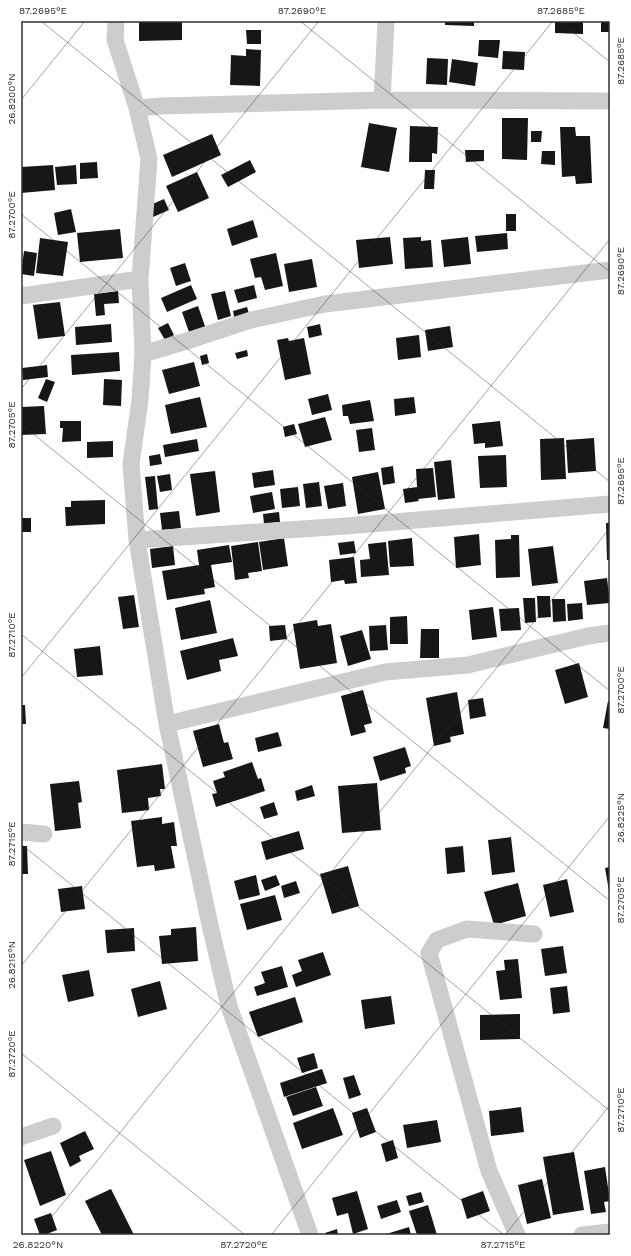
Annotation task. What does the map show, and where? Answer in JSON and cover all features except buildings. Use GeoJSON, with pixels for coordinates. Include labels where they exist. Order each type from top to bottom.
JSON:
{"type":"FeatureCollection","features":[{"type":"Feature","properties":{"kind":"street"},"geometry":{"type":"LineString","coordinates":[[116,21],[116,40],[137,108],[149,159],[140,279],[143,354],[140,400],[131,464],[137,540],[167,724],[229,1006],[310,1235]]}},
{"type":"Feature","properties":{"kind":"street"},"geometry":{"type":"LineString","coordinates":[[382,100],[386,21]]}},
{"type":"Feature","properties":{"kind":"street"},"geometry":{"type":"LineString","coordinates":[[137,108],[161,106],[382,100],[610,102]]}},
{"type":"Feature","properties":{"kind":"street"},"geometry":{"type":"LineString","coordinates":[[143,354],[251,320],[325,304],[610,270]]}},
{"type":"Feature","properties":{"kind":"street"},"geometry":{"type":"LineString","coordinates":[[21,296],[140,279]]}},
{"type":"Feature","properties":{"kind":"street"},"geometry":{"type":"LineString","coordinates":[[137,540],[346,526],[610,504]]}},
{"type":"Feature","properties":{"kind":"street"},"geometry":{"type":"LineString","coordinates":[[167,724],[385,672],[468,665],[588,636],[610,633]]}},
{"type":"Feature","properties":{"kind":"street"},"geometry":{"type":"LineString","coordinates":[[21,832],[44,834]]}},
{"type":"Feature","properties":{"kind":"street"},"geometry":{"type":"LineString","coordinates":[[517,1235],[489,1171],[429,953],[437,940],[467,929],[534,934]]}},
{"type":"Feature","properties":{"kind":"street"},"geometry":{"type":"LineString","coordinates":[[21,1137],[53,1126]]}},
{"type":"Feature","properties":{"kind":"street"},"geometry":{"type":"LineString","coordinates":[[582,1235],[610,1232]]}}]}
